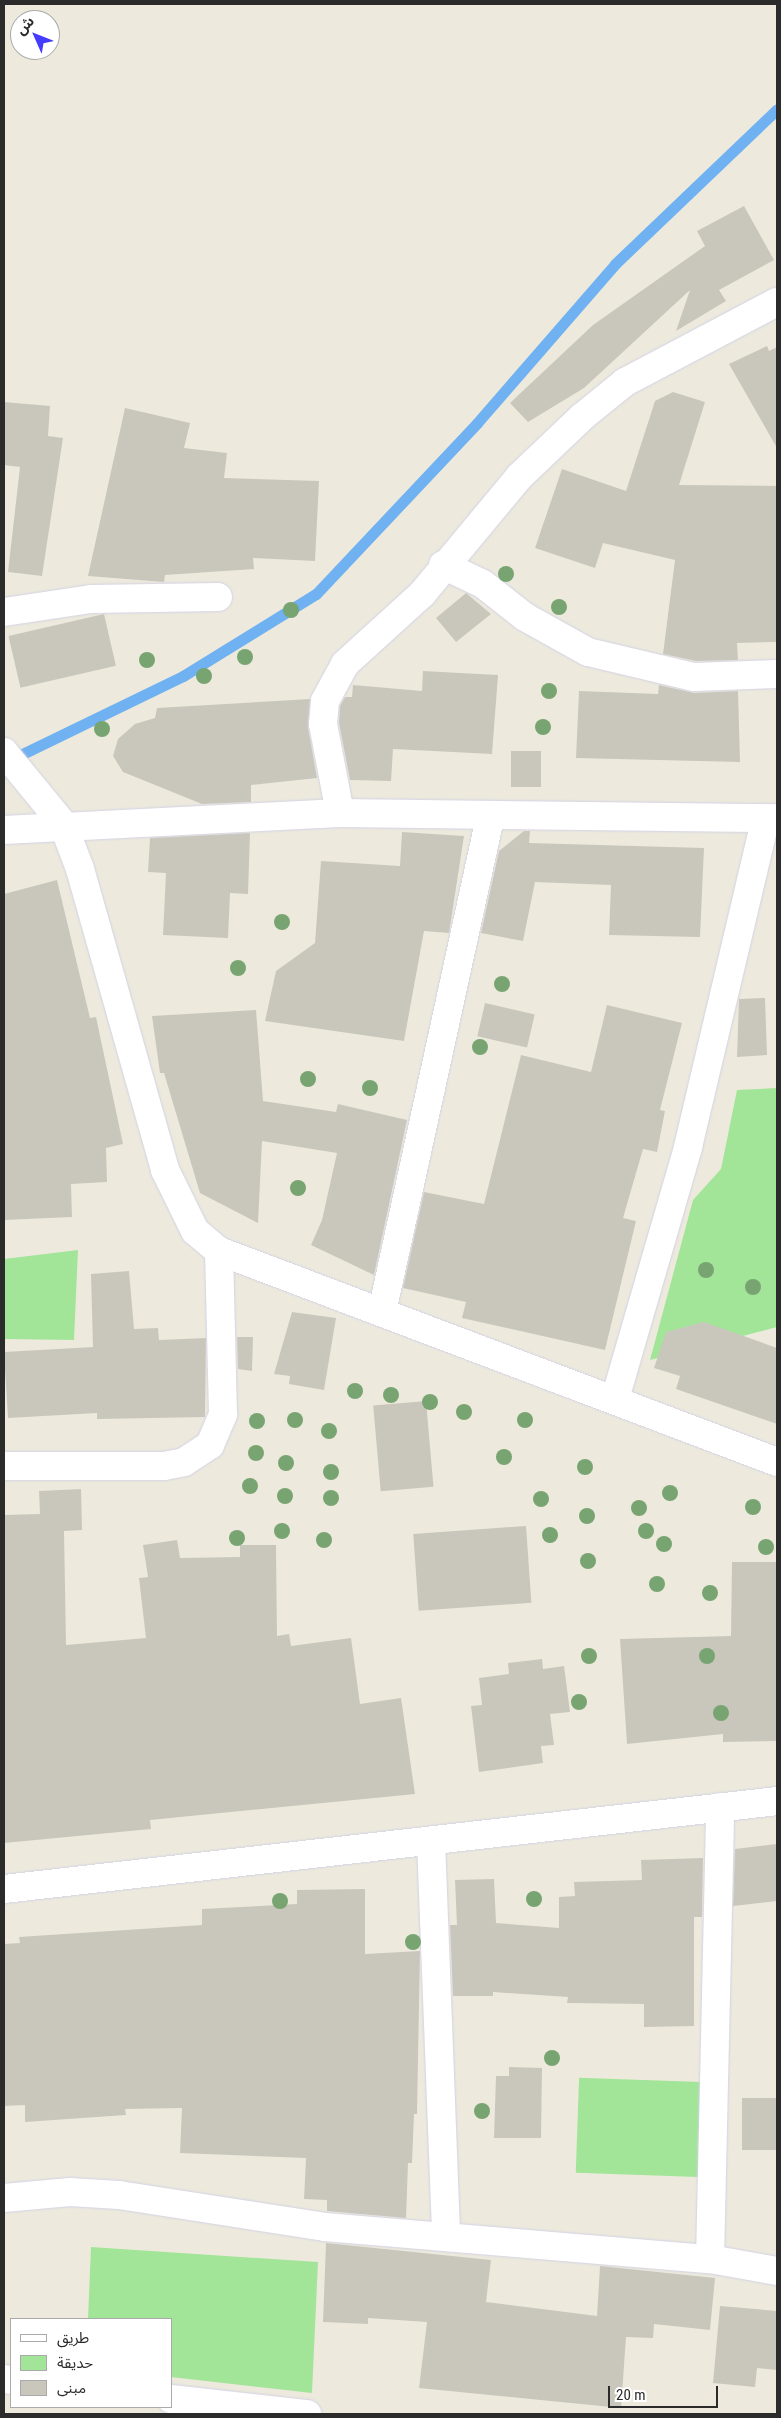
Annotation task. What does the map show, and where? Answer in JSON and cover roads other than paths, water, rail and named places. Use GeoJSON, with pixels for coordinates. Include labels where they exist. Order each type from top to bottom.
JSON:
{"type":"FeatureCollection","features":[{"type":"Feature","properties":{"kind":"street"},"geometry":{"type":"LineString","coordinates":[[340,813],[323,724],[332,682],[363,646],[422,594],[443,565],[519,477],[625,382],[777,302]]}},
{"type":"Feature","properties":{"kind":"street"},"geometry":{"type":"LineString","coordinates":[[443,565],[483,584],[539,626],[588,652],[694,677],[777,674]]}},
{"type":"Feature","properties":{"kind":"street"},"geometry":{"type":"LineString","coordinates":[[4,612],[91,599],[218,597]]}},
{"type":"Feature","properties":{"kind":"street"},"geometry":{"type":"LineString","coordinates":[[4,752],[63,824],[82,877],[170,1184],[195,1231],[219,1252],[615,1399],[777,1462]]}},
{"type":"Feature","properties":{"kind":"street"},"geometry":{"type":"LineString","coordinates":[[4,830],[63,824],[340,813],[490,818],[772,818],[688,1147],[615,1399]]}},
{"type":"Feature","properties":{"kind":"street"},"geometry":{"type":"LineString","coordinates":[[382,1312],[490,818]]}},
{"type":"Feature","properties":{"kind":"street"},"geometry":{"type":"LineString","coordinates":[[4,1466],[164,1466],[184,1462],[210,1445],[223,1414],[219,1252]]}},
{"type":"Feature","properties":{"kind":"street"},"geometry":{"type":"LineString","coordinates":[[4,1889],[777,1802]]}},
{"type":"Feature","properties":{"kind":"street"},"geometry":{"type":"LineString","coordinates":[[710,2259],[720,1807]]}},
{"type":"Feature","properties":{"kind":"street"},"geometry":{"type":"LineString","coordinates":[[431,1841],[446,2237]]}},
{"type":"Feature","properties":{"kind":"street"},"geometry":{"type":"LineString","coordinates":[[4,2198],[70,2192],[119,2195],[325,2227],[710,2259],[777,2271]]}},
{"type":"Feature","properties":{"kind":"street"},"geometry":{"type":"LineString","coordinates":[[172,2399],[307,2414]]}},
{"type":"Feature","properties":{"kind":"waterway"},"geometry":{"type":"LineString","coordinates":[[10,760],[183,676],[316,594],[477,423],[615,264],[777,109]]}}]}
